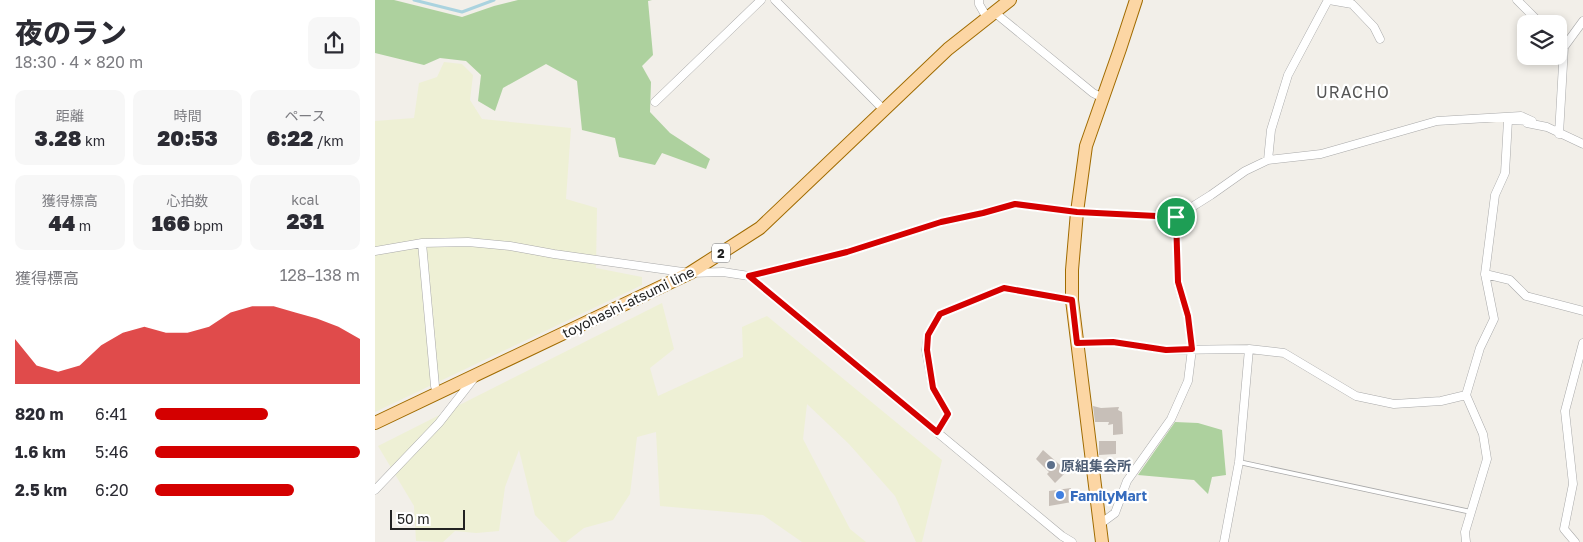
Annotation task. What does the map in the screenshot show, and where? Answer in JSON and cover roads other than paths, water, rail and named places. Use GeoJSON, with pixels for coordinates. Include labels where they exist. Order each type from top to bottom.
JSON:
{"type":"FeatureCollection","features":[{"type":"Feature","properties":{"kind":"main road","name":"toyohashi-atsumi line"},"geometry":{"type":"LineString","coordinates":[[375,423],[690,273],[760,228],[948,49],[1010,0]]}},
{"type":"Feature","properties":{"kind":"main road"},"geometry":{"type":"LineString","coordinates":[[1101,542],[1072,300],[1072,270],[1077,212],[1086,146],[1135,0]]}},
{"type":"Feature","properties":{"kind":"street"},"geometry":{"type":"LineString","coordinates":[[655,102],[761,0]]}},
{"type":"Feature","properties":{"kind":"street"},"geometry":{"type":"LineString","coordinates":[[775,0],[884,110]]}},
{"type":"Feature","properties":{"kind":"street"},"geometry":{"type":"LineString","coordinates":[[979,0],[979,4],[990,15],[1103,98]]}},
{"type":"Feature","properties":{"kind":"street"},"geometry":{"type":"LineString","coordinates":[[1268,160],[1271,130],[1288,75],[1329,0],[1352,4],[1374,27],[1380,39]]}},
{"type":"Feature","properties":{"kind":"street"},"geometry":{"type":"LineString","coordinates":[[1517,0],[1532,15]]}},
{"type":"Feature","properties":{"kind":"street"},"geometry":{"type":"LineString","coordinates":[[1567,37],[1583,20]]}},
{"type":"Feature","properties":{"kind":"street"},"geometry":{"type":"LineString","coordinates":[[1559,134],[1561,65]]}},
{"type":"Feature","properties":{"kind":"street"},"geometry":{"type":"LineString","coordinates":[[375,250],[422,243],[468,242],[510,246],[690,273],[723,272],[749,276],[847,252],[941,222],[1015,204],[1077,212],[1176,217],[1245,171],[1268,160],[1321,154],[1437,121],[1521,116],[1532,121],[1508,120]]}},
{"type":"Feature","properties":{"kind":"street"},"geometry":{"type":"LineString","coordinates":[[1508,120],[1547,127],[1583,144]]}},
{"type":"Feature","properties":{"kind":"street"},"geometry":{"type":"LineString","coordinates":[[1466,542],[1465,532],[1487,459],[1483,434],[1466,395],[1480,348],[1494,319],[1485,274],[1495,196],[1505,173],[1508,120]]}},
{"type":"Feature","properties":{"kind":"street"},"geometry":{"type":"LineString","coordinates":[[1099,524],[1115,513],[1127,480],[1171,419],[1188,381],[1192,349],[1188,316],[1178,282],[1176,217]]}},
{"type":"Feature","properties":{"kind":"street"},"geometry":{"type":"LineString","coordinates":[[422,243],[437,394]]}},
{"type":"Feature","properties":{"kind":"street"},"geometry":{"type":"LineString","coordinates":[[1485,274],[1510,280],[1526,296],[1583,311]]}},
{"type":"Feature","properties":{"kind":"street"},"geometry":{"type":"LineString","coordinates":[[749,276],[1072,542]]}},
{"type":"Feature","properties":{"kind":"street"},"geometry":{"type":"LineString","coordinates":[[937,432],[948,414],[933,388],[927,350],[928,335],[940,314],[1004,288],[1072,300]]}},
{"type":"Feature","properties":{"kind":"street"},"geometry":{"type":"LineString","coordinates":[[1077,343],[1113,342],[1166,350],[1249,349],[1284,353],[1356,396],[1394,404],[1441,401],[1466,395]]}},
{"type":"Feature","properties":{"kind":"street"},"geometry":{"type":"LineString","coordinates":[[1575,542],[1565,529],[1573,484],[1565,411],[1583,343]]}},
{"type":"Feature","properties":{"kind":"street"},"geometry":{"type":"LineString","coordinates":[[1224,542],[1239,462],[1249,349]]}},
{"type":"Feature","properties":{"kind":"street"},"geometry":{"type":"LineString","coordinates":[[375,490],[439,423],[476,376]]}},
{"type":"Feature","properties":{"kind":"lane"},"geometry":{"type":"LineString","coordinates":[[1239,462],[1472,512]]}},
{"type":"Feature","properties":{"kind":"waterway"},"geometry":{"type":"LineString","coordinates":[[414,0],[462,12],[494,0]]}},
{"type":"Feature","properties":{"kind":"place","name":"原組集会所"},"geometry":{"type":"Point","coordinates":[1051,465]}},
{"type":"Feature","properties":{"kind":"place","name":"FamilyMart"},"geometry":{"type":"Point","coordinates":[1060,495]}},
{"type":"Feature","properties":{"kind":"district","name":"URACHO"},"geometry":{"type":"Point","coordinates":[1353,92]}}]}
